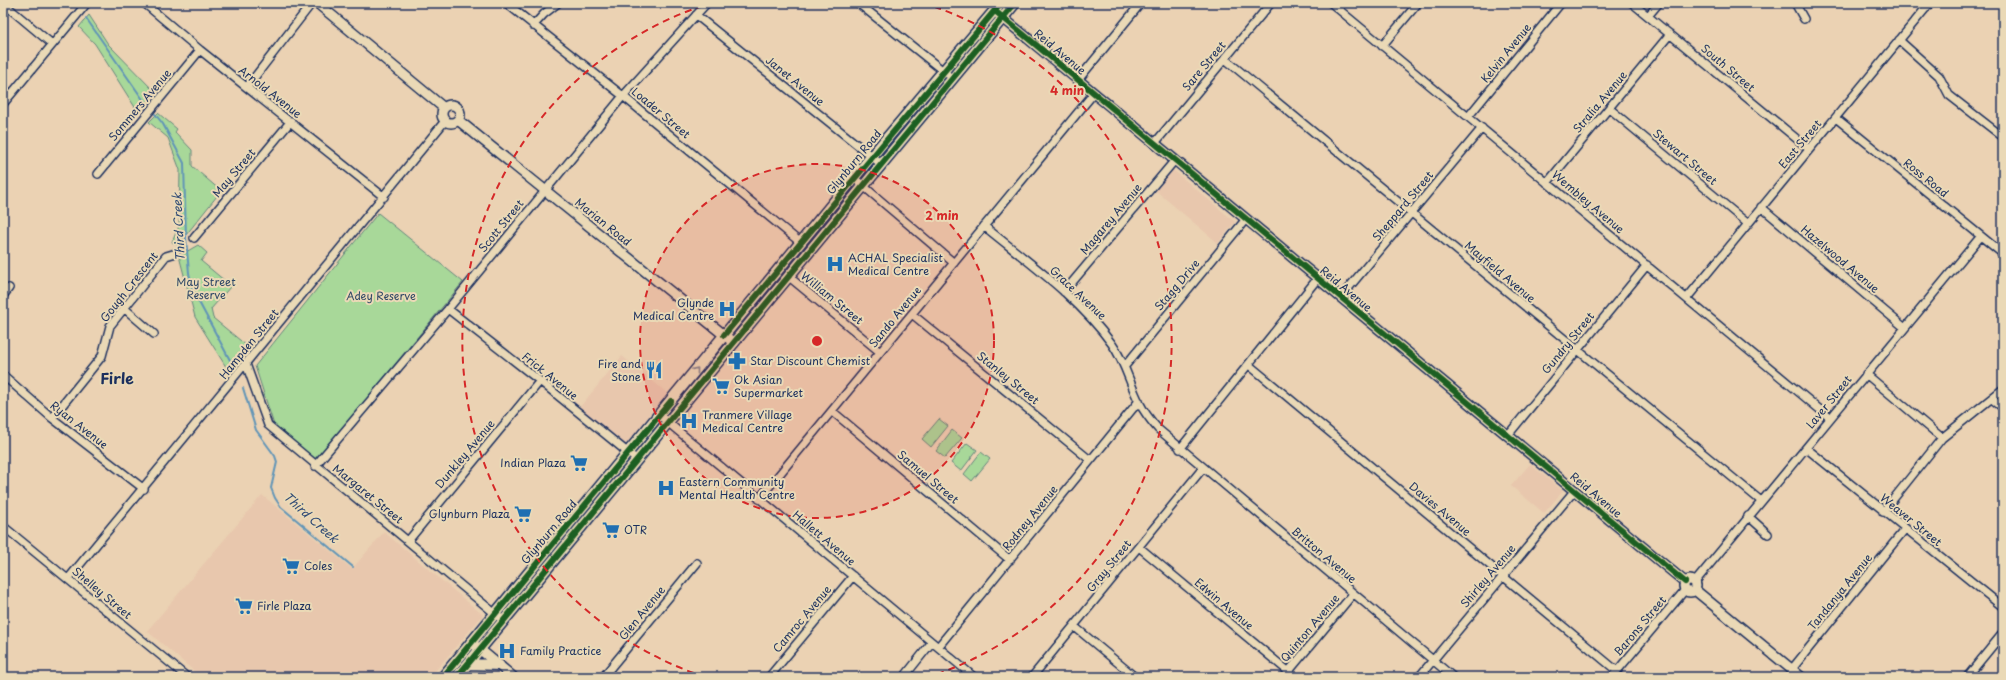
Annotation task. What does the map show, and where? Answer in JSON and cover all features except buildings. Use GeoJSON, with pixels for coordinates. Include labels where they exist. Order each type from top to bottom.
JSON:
{"type":"FeatureCollection","features":[{"type":"Feature","properties":{"kind":"main road","name":"Glynburn Road"},"geometry":{"type":"LineString","coordinates":[[458,677],[1014,3]]}},
{"type":"Feature","properties":{"kind":"main road","name":"Glynburn Road"},"geometry":{"type":"LineString","coordinates":[[443,677],[871,157],[998,7]]}},
{"type":"Feature","properties":{"kind":"main road"},"geometry":{"type":"LineString","coordinates":[[592,497],[611,483],[619,482]]}},
{"type":"Feature","properties":{"kind":"main road"},"geometry":{"type":"LineString","coordinates":[[469,664],[499,665]]}},
{"type":"Feature","properties":{"kind":"street"},"geometry":{"type":"LineString","coordinates":[[3,3],[52,44]]}},
{"type":"Feature","properties":{"kind":"street"},"geometry":{"type":"LineString","coordinates":[[3,104],[87,3]]}},
{"type":"Feature","properties":{"kind":"street","name":"Arnold Avenue"},"geometry":{"type":"LineString","coordinates":[[144,3],[200,50],[291,121],[384,197]]}},
{"type":"Feature","properties":{"kind":"street"},"geometry":{"type":"LineString","coordinates":[[247,87],[312,3]]}},
{"type":"Feature","properties":{"kind":"street"},"geometry":{"type":"LineString","coordinates":[[317,3],[444,108]]}},
{"type":"Feature","properties":{"kind":"street","name":"Loader Street"},"geometry":{"type":"LineString","coordinates":[[506,3],[533,26],[623,96],[801,243]]}},
{"type":"Feature","properties":{"kind":"street"},"geometry":{"type":"LineString","coordinates":[[533,26],[544,14],[558,3]]}},
{"type":"Feature","properties":{"kind":"street","name":"Scott Street"},"geometry":{"type":"LineString","coordinates":[[315,466],[448,310],[623,96],[707,3]]}},
{"type":"Feature","properties":{"kind":"street"},"geometry":{"type":"LineString","coordinates":[[858,3],[952,78]]}},
{"type":"Feature","properties":{"kind":"street"},"geometry":{"type":"LineString","coordinates":[[1078,80],[1141,3]]}},
{"type":"Feature","properties":{"kind":"street","name":"Sare Street"},"geometry":{"type":"LineString","coordinates":[[1155,143],[1271,3]]}},
{"type":"Feature","properties":{"kind":"street","name":"Wembley Avenue"},"geometry":{"type":"LineString","coordinates":[[1331,3],[1830,418]]}},
{"type":"Feature","properties":{"kind":"street"},"geometry":{"type":"LineString","coordinates":[[1382,46],[1418,3]]}},
{"type":"Feature","properties":{"kind":"street","name":"Kelvin Avenue"},"geometry":{"type":"LineString","coordinates":[[1468,117],[1561,3]]}},
{"type":"Feature","properties":{"kind":"street","name":"South Street"},"geometry":{"type":"LineString","coordinates":[[1632,3],[1809,149]]}},
{"type":"Feature","properties":{"kind":"street"},"geometry":{"type":"LineString","coordinates":[[1648,16],[1659,3]]}},
{"type":"Feature","properties":{"kind":"street"},"geometry":{"type":"LineString","coordinates":[[1795,3],[1804,19]]}},
{"type":"Feature","properties":{"kind":"street","name":"East Street"},"geometry":{"type":"LineString","coordinates":[[1687,298],[1747,223],[1836,118],[1930,3]]}},
{"type":"Feature","properties":{"kind":"street","name":"Reid Avenue"},"geometry":{"type":"LineString","coordinates":[[998,7],[1003,18],[1575,490],[1685,586]]}},
{"type":"Feature","properties":{"kind":"street","name":"Janet Avenue"},"geometry":{"type":"LineString","coordinates":[[696,16],[881,164]]}},
{"type":"Feature","properties":{"kind":"street","name":"Stralia Avenue"},"geometry":{"type":"LineString","coordinates":[[1547,183],[1610,109],[1670,34]]}},
{"type":"Feature","properties":{"kind":"street"},"geometry":{"type":"LineString","coordinates":[[1899,40],[1939,76],[1949,95],[2003,137]]}},
{"type":"Feature","properties":{"kind":"street","name":"Sommers Avenue"},"geometry":{"type":"LineString","coordinates":[[98,174],[200,50]]}},
{"type":"Feature","properties":{"kind":"street","name":"Mayfield Avenue"},"geometry":{"type":"LineString","coordinates":[[1225,59],[1761,501]]}},
{"type":"Feature","properties":{"kind":"street","name":"Sando Avenue"},"geometry":{"type":"LineString","coordinates":[[760,499],[1094,93]]}},
{"type":"Feature","properties":{"kind":"street"},"geometry":{"type":"LineString","coordinates":[[450,106],[458,109],[460,113],[458,120],[451,124],[445,121],[442,114],[444,108],[450,106]]}},
{"type":"Feature","properties":{"kind":"street","name":"Stewart Street"},"geometry":{"type":"LineString","coordinates":[[1610,109],[1747,223]]}},
{"type":"Feature","properties":{"kind":"street","name":"Ross Road"},"geometry":{"type":"LineString","coordinates":[[1836,118],[2003,254]]}},
{"type":"Feature","properties":{"kind":"street","name":"Marian Road"},"geometry":{"type":"LineString","coordinates":[[458,120],[734,343]]}},
{"type":"Feature","properties":{"kind":"street","name":"May Street"},"geometry":{"type":"LineString","coordinates":[[194,238],[291,121]]}},
{"type":"Feature","properties":{"kind":"street","name":"Hampden Street"},"geometry":{"type":"LineString","coordinates":[[68,579],[144,489],[445,121]]}},
{"type":"Feature","properties":{"kind":"street","name":"Sheppard Street"},"geometry":{"type":"LineString","coordinates":[[1341,297],[1482,128]]}},
{"type":"Feature","properties":{"kind":"street","name":"Magarey Avenue"},"geometry":{"type":"LineString","coordinates":[[1064,292],[1175,160]]}},
{"type":"Feature","properties":{"kind":"street"},"geometry":{"type":"LineString","coordinates":[[854,178],[954,263]]}},
{"type":"Feature","properties":{"kind":"street","name":"Hazelwood Avenue"},"geometry":{"type":"LineString","coordinates":[[1761,207],[1905,328]]}},
{"type":"Feature","properties":{"kind":"street","name":"Stagg Drive"},"geometry":{"type":"LineString","coordinates":[[1125,366],[1246,219]]}},
{"type":"Feature","properties":{"kind":"street","name":"Grace Avenue"},"geometry":{"type":"LineString","coordinates":[[984,226],[1064,292],[1095,323],[1113,345],[1125,366],[1139,401],[1158,429],[1180,449]]}},
{"type":"Feature","properties":{"kind":"street","name":"Laver Street"},"geometry":{"type":"LineString","coordinates":[[1695,586],[1748,516],[1806,448],[1980,236]]}},
{"type":"Feature","properties":{"kind":"street","name":"Gough Crescent"},"geometry":{"type":"LineString","coordinates":[[52,418],[102,356],[110,326],[166,256],[176,253]]}},
{"type":"Feature","properties":{"kind":"street","name":"Gundry Street"},"geometry":{"type":"LineString","coordinates":[[1508,435],[1647,265]]}},
{"type":"Feature","properties":{"kind":"street","name":"William Street"},"geometry":{"type":"LineString","coordinates":[[788,276],[880,352]]}},
{"type":"Feature","properties":{"kind":"street"},"geometry":{"type":"LineString","coordinates":[[1180,449],[1318,278]]}},
{"type":"Feature","properties":{"kind":"street"},"geometry":{"type":"LineString","coordinates":[[3,296],[9,288]]}},
{"type":"Feature","properties":{"kind":"street"},"geometry":{"type":"LineString","coordinates":[[124,308],[154,334]]}},
{"type":"Feature","properties":{"kind":"street","name":"Frick Avenue"},"geometry":{"type":"LineString","coordinates":[[448,310],[540,381],[637,460]]}},
{"type":"Feature","properties":{"kind":"street","name":"Stanley Street"},"geometry":{"type":"LineString","coordinates":[[912,314],[1090,460]]}},
{"type":"Feature","properties":{"kind":"street","name":"Margaret Street"},"geometry":{"type":"LineString","coordinates":[[246,364],[268,425],[315,466],[504,621]]}},
{"type":"Feature","properties":{"kind":"street","name":"Davies Avenue"},"geometry":{"type":"LineString","coordinates":[[1249,365],[1617,671]]}},
{"type":"Feature","properties":{"kind":"street"},"geometry":{"type":"LineString","coordinates":[[1866,374],[1942,438]]}},
{"type":"Feature","properties":{"kind":"street","name":"Ryan Avenue"},"geometry":{"type":"LineString","coordinates":[[3,375],[52,418],[144,489]]}},
{"type":"Feature","properties":{"kind":"street","name":"Dunkley Avenue"},"geometry":{"type":"LineString","coordinates":[[408,541],[540,381]]}},
{"type":"Feature","properties":{"kind":"street"},"geometry":{"type":"LineString","coordinates":[[1883,512],[1942,438],[2003,389]]}},
{"type":"Feature","properties":{"kind":"street"},"geometry":{"type":"LineString","coordinates":[[1992,399],[2003,408]]}},
{"type":"Feature","properties":{"kind":"street","name":"Rodney Avenue"},"geometry":{"type":"LineString","coordinates":[[904,677],[935,645],[1010,560],[1139,401]]}},
{"type":"Feature","properties":{"kind":"street","name":"Samuel Street"},"geometry":{"type":"LineString","coordinates":[[832,411],[1010,560]]}},
{"type":"Feature","properties":{"kind":"street","name":"Hallett Avenue"},"geometry":{"type":"LineString","coordinates":[[659,415],[974,677]]}},
{"type":"Feature","properties":{"kind":"street","name":"Weaver Street"},"geometry":{"type":"LineString","coordinates":[[1806,448],[1883,512],[2003,607]]}},
{"type":"Feature","properties":{"kind":"street","name":"Britton Avenue"},"geometry":{"type":"LineString","coordinates":[[1180,449],[1453,677]]}},
{"type":"Feature","properties":{"kind":"street","name":"Gray Street"},"geometry":{"type":"LineString","coordinates":[[1032,677],[1203,468]]}},
{"type":"Feature","properties":{"kind":"street","name":"Shirley Avenue"},"geometry":{"type":"LineString","coordinates":[[1419,677],[1575,490]]}},
{"type":"Feature","properties":{"kind":"street"},"geometry":{"type":"LineString","coordinates":[[1748,516],[1768,534]]}},
{"type":"Feature","properties":{"kind":"street","name":"Shelley Street"},"geometry":{"type":"LineString","coordinates":[[3,526],[186,677]]}},
{"type":"Feature","properties":{"kind":"street","name":"Tandanya Avenue"},"geometry":{"type":"LineString","coordinates":[[1792,669],[1905,529]]}},
{"type":"Feature","properties":{"kind":"street","name":"Edwin Avenue"},"geometry":{"type":"LineString","coordinates":[[1138,547],[1287,674],[1295,677]]}},
{"type":"Feature","properties":{"kind":"street","name":"Glen Avenue"},"geometry":{"type":"LineString","coordinates":[[603,677],[697,563]]}},
{"type":"Feature","properties":{"kind":"street","name":"Camroc Avenue"},"geometry":{"type":"LineString","coordinates":[[769,677],[853,576]]}},
{"type":"Feature","properties":{"kind":"street"},"geometry":{"type":"LineString","coordinates":[[1685,586],[1689,580],[1801,677]]}},
{"type":"Feature","properties":{"kind":"street","name":"Barons Street"},"geometry":{"type":"LineString","coordinates":[[1612,677],[1685,586]]}},
{"type":"Feature","properties":{"kind":"street","name":"Quinton Avenue"},"geometry":{"type":"LineString","coordinates":[[1287,674],[1353,594]]}},
{"type":"Feature","properties":{"kind":"street"},"geometry":{"type":"LineString","coordinates":[[1074,627],[1135,677]]}},
{"type":"Feature","properties":{"kind":"street"},"geometry":{"type":"LineString","coordinates":[[1967,677],[2003,633]]}},
{"type":"Feature","properties":{"kind":"street"},"geometry":{"type":"LineString","coordinates":[[471,642],[513,677]]}},
{"type":"Feature","properties":{"kind":"shaded area"},"geometry":{"type":"Polygon","coordinates":[[[1172,169],[1235,222],[1218,243],[1155,190],[1172,169]]]}},
{"type":"Feature","properties":{"kind":"shaded area"},"geometry":{"type":"Polygon","coordinates":[[[622,356],[671,396],[628,449],[579,408],[622,356]]]}},
{"type":"Feature","properties":{"kind":"shaded area"},"geometry":{"type":"Polygon","coordinates":[[[1530,464],[1563,491],[1544,513],[1511,486],[1530,464]]]}},
{"type":"Feature","properties":{"kind":"shaded area","name":"Firle Plaza"},"geometry":{"type":"Polygon","coordinates":[[[262,495],[352,569],[384,532],[483,615],[430,677],[201,677],[147,631],[262,495]]]}},
{"type":"Feature","properties":{"kind":"green space"},"geometry":{"type":"Polygon","coordinates":[[[89,15],[108,44],[155,92],[138,112],[95,44],[79,27],[89,15]]]}},
{"type":"Feature","properties":{"kind":"green space","name":"May Street Reserve"},"geometry":{"type":"Polygon","coordinates":[[[158,113],[177,129],[175,132],[192,150],[192,166],[221,191],[178,245],[172,242],[179,226],[180,170],[168,138],[149,122],[158,113]]]}},
{"type":"Feature","properties":{"kind":"green space","name":"Adey Reserve"},"geometry":{"type":"Polygon","coordinates":[[[378,213],[463,282],[315,461],[274,425],[255,366],[378,213]]]}},
{"type":"Feature","properties":{"kind":"green space","name":"May Street Reserve"},"geometry":{"type":"Polygon","coordinates":[[[198,245],[207,253],[201,261],[231,286],[211,309],[213,318],[247,346],[228,370],[195,317],[179,256],[198,245]]]}},
{"type":"Feature","properties":{"kind":"green space"},"geometry":{"type":"Polygon","coordinates":[[[939,419],[948,426],[931,447],[922,439],[939,419]]]}},
{"type":"Feature","properties":{"kind":"green space"},"geometry":{"type":"Polygon","coordinates":[[[952,430],[962,438],[945,458],[936,451],[952,430]]]}},
{"type":"Feature","properties":{"kind":"green space"},"geometry":{"type":"Polygon","coordinates":[[[967,443],[977,450],[961,471],[951,463],[967,443]]]}},
{"type":"Feature","properties":{"kind":"green space"},"geometry":{"type":"Polygon","coordinates":[[[981,452],[990,459],[972,481],[964,474],[981,452]]]}},
{"type":"Feature","properties":{"kind":"waterway","name":"Third Creek"},"geometry":{"type":"LineString","coordinates":[[86,18],[144,101]]}},
{"type":"Feature","properties":{"kind":"waterway","name":"Third Creek"},"geometry":{"type":"LineString","coordinates":[[155,114],[163,124],[184,163],[186,238],[189,273],[193,291],[231,362]]}},
{"type":"Feature","properties":{"kind":"waterway","name":"Third Creek"},"geometry":{"type":"LineString","coordinates":[[243,388],[256,430],[275,456],[277,462],[271,488],[275,498],[281,507],[353,567]]}},
{"type":"Feature","properties":{"kind":"cycle path"},"geometry":{"type":"LineString","coordinates":[[724,335],[1001,3]]}},
{"type":"Feature","properties":{"kind":"cycle path"},"geometry":{"type":"LineString","coordinates":[[457,677],[1015,3]]}},
{"type":"Feature","properties":{"kind":"cycle path"},"geometry":{"type":"LineString","coordinates":[[995,11],[1685,582]]}},
{"type":"Feature","properties":{"kind":"cycle path"},"geometry":{"type":"LineString","coordinates":[[443,677],[671,401]]}},
{"type":"Feature","properties":{"kind":"place","name":"ACHAL Specialist Medical Centre"},"geometry":{"type":"Point","coordinates":[835,264]}},
{"type":"Feature","properties":{"kind":"place","name":"Glynde Medical Centre"},"geometry":{"type":"Point","coordinates":[727,309]}},
{"type":"Feature","properties":{"kind":"place","name":"Star Discount Chemist"},"geometry":{"type":"Point","coordinates":[737,361]}},
{"type":"Feature","properties":{"kind":"place","name":"Fire and Stone"},"geometry":{"type":"Point","coordinates":[654,370]}},
{"type":"Feature","properties":{"kind":"place","name":"Ok Asian Supermarket"},"geometry":{"type":"Point","coordinates":[721,386]}},
{"type":"Feature","properties":{"kind":"place","name":"Tranmere Village Medical Centre"},"geometry":{"type":"Point","coordinates":[689,421]}},
{"type":"Feature","properties":{"kind":"place","name":"Indian Plaza"},"geometry":{"type":"Point","coordinates":[579,463]}},
{"type":"Feature","properties":{"kind":"place","name":"Eastern Community Mental Health Centre"},"geometry":{"type":"Point","coordinates":[666,488]}},
{"type":"Feature","properties":{"kind":"place","name":"Glynburn Plaza"},"geometry":{"type":"Point","coordinates":[523,514]}},
{"type":"Feature","properties":{"kind":"place","name":"OTR"},"geometry":{"type":"Point","coordinates":[611,530]}},
{"type":"Feature","properties":{"kind":"place","name":"Coles"},"geometry":{"type":"Point","coordinates":[291,566]}},
{"type":"Feature","properties":{"kind":"place","name":"Firle Plaza"},"geometry":{"type":"Point","coordinates":[244,606]}},
{"type":"Feature","properties":{"kind":"place","name":"Family Practice"},"geometry":{"type":"Point","coordinates":[507,651]}},
{"type":"Feature","properties":{"kind":"district","name":"Firle"},"geometry":{"type":"Point","coordinates":[117,379]}}]}
